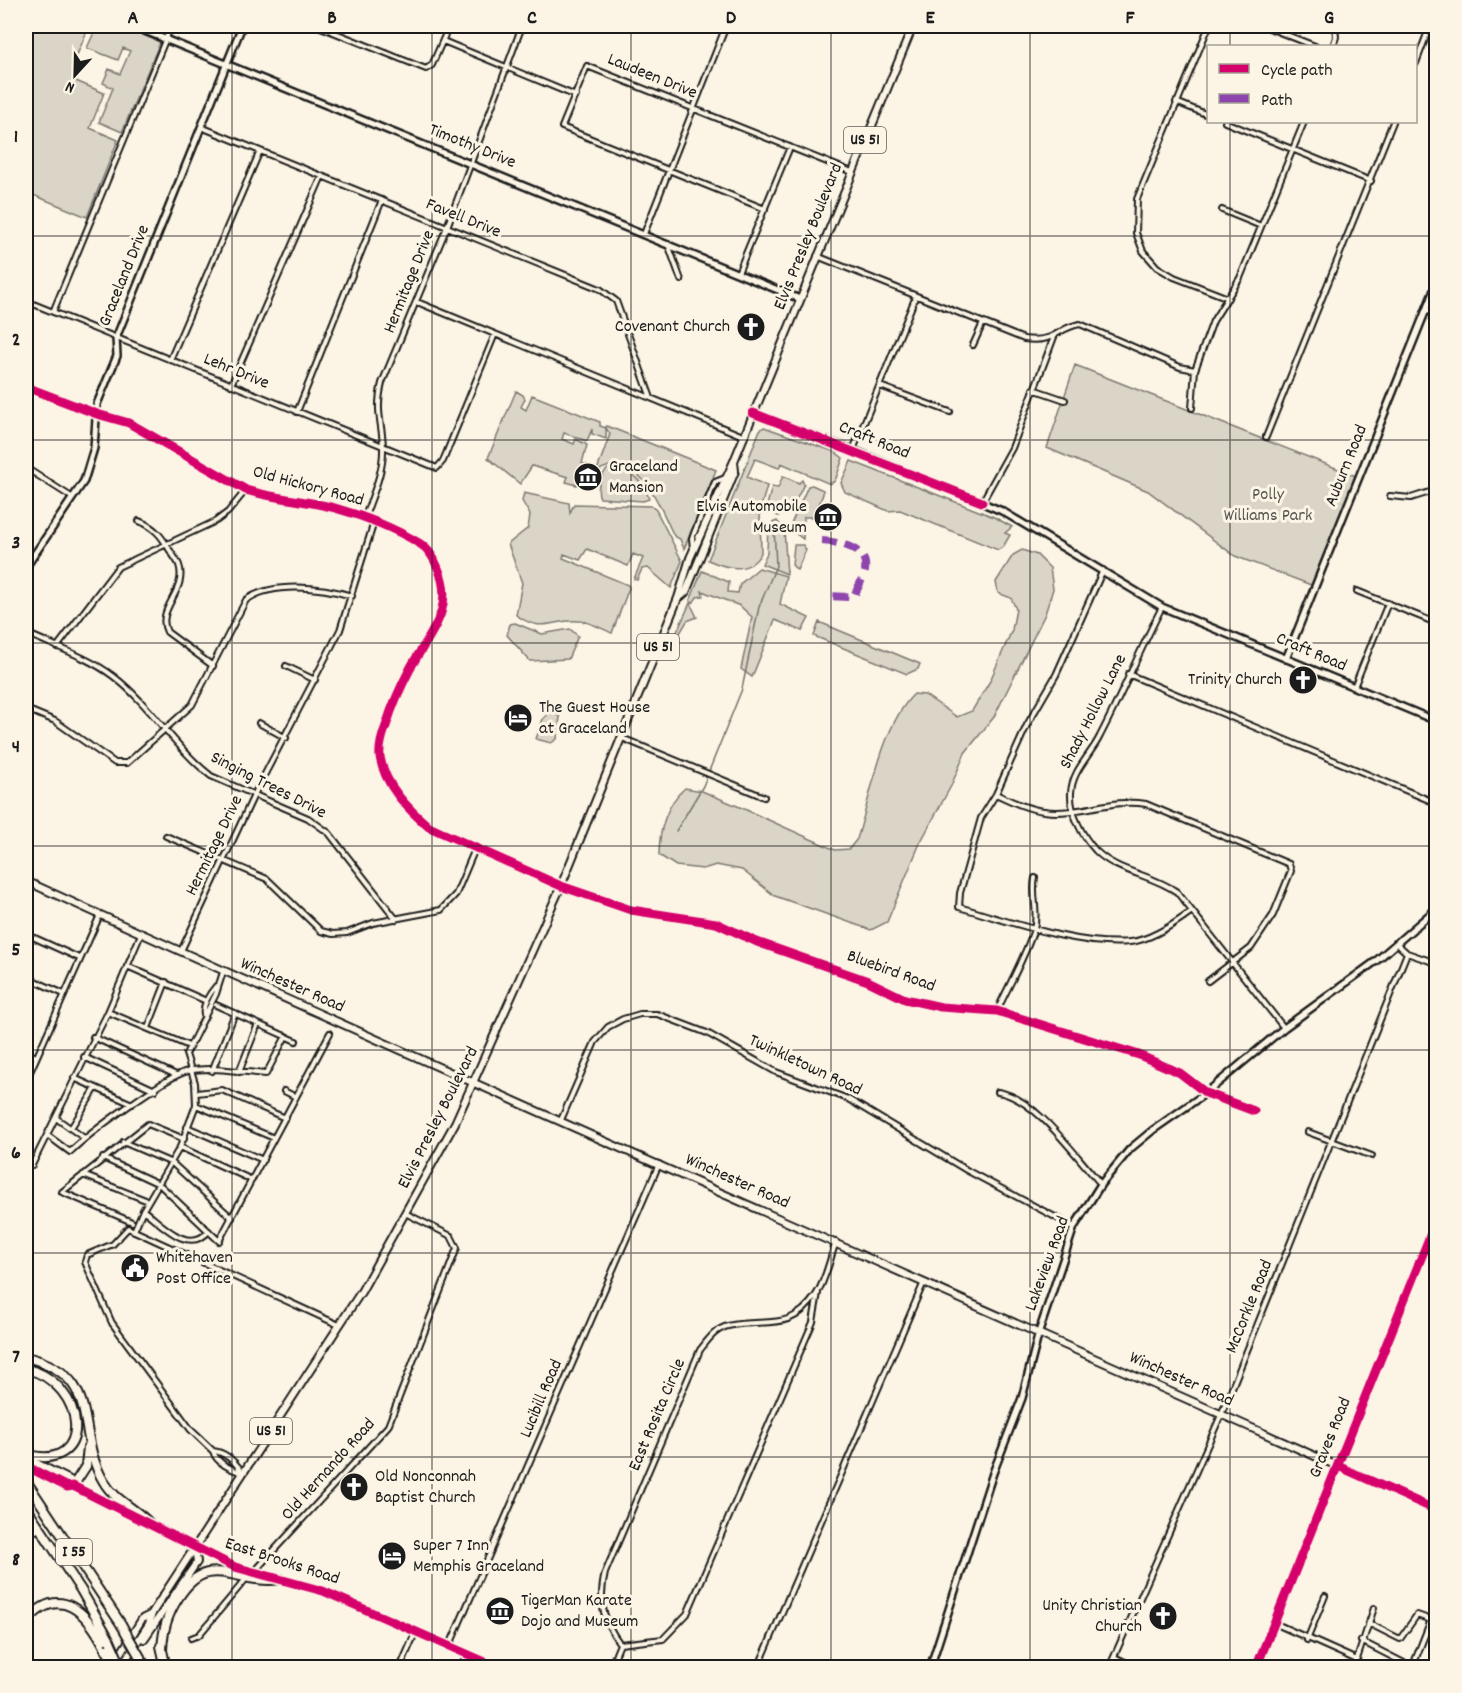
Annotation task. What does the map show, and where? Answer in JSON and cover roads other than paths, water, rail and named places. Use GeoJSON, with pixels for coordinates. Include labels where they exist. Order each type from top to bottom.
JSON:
{"type":"FeatureCollection","features":[{"type":"Feature","properties":{"kind":"highway"},"geometry":{"type":"LineString","coordinates":[[26,1357],[48,1364],[72,1384],[82,1401],[93,1456],[103,1480],[113,1493],[140,1512],[151,1526]]}},
{"type":"Feature","properties":{"kind":"highway"},"geometry":{"type":"LineString","coordinates":[[26,1369],[49,1379],[62,1391],[70,1403],[76,1422],[72,1440],[60,1454],[46,1458],[26,1456]]}},
{"type":"Feature","properties":{"kind":"highway"},"geometry":{"type":"LineString","coordinates":[[73,1486],[87,1460],[87,1428]]}},
{"type":"Feature","properties":{"kind":"highway","name":"I 55"},"geometry":{"type":"LineString","coordinates":[[26,1481],[121,1624],[145,1666]]}},
{"type":"Feature","properties":{"kind":"highway","name":"I 55"},"geometry":{"type":"LineString","coordinates":[[26,1507],[66,1567],[110,1641],[120,1668]]}},
{"type":"Feature","properties":{"kind":"highway"},"geometry":{"type":"LineString","coordinates":[[26,1517],[66,1567]]}},
{"type":"Feature","properties":{"kind":"highway"},"geometry":{"type":"LineString","coordinates":[[162,1650],[167,1617],[191,1579],[210,1571],[250,1576],[262,1582],[281,1579]]}},
{"type":"Feature","properties":{"kind":"highway"},"geometry":{"type":"LineString","coordinates":[[26,1623],[43,1606],[56,1603],[68,1605],[90,1621],[120,1668]]}},
{"type":"Feature","properties":{"kind":"highway"},"geometry":{"type":"LineString","coordinates":[[166,1668],[159,1630],[167,1606]]}},
{"type":"Feature","properties":{"kind":"main road","name":"Elvis Presley Boulevard"},"geometry":{"type":"LineString","coordinates":[[120,1668],[149,1624],[152,1613],[340,1325],[407,1214],[476,1082],[561,886],[678,598],[693,551],[734,461],[913,26]]}},
{"type":"Feature","properties":{"kind":"main road","name":"Elvis Presley Boulevard"},"geometry":{"type":"LineString","coordinates":[[678,598],[686,592],[735,471],[734,461]]}},
{"type":"Feature","properties":{"kind":"main road","name":"Winchester Road"},"geometry":{"type":"LineString","coordinates":[[26,881],[223,972],[659,1163],[1437,1510]]}},
{"type":"Feature","properties":{"kind":"main road","name":"East Brooks Road"},"geometry":{"type":"LineString","coordinates":[[26,1456],[70,1480],[73,1486],[250,1576]]}},
{"type":"Feature","properties":{"kind":"main road","name":"East Brooks Road"},"geometry":{"type":"LineString","coordinates":[[26,1466],[67,1487],[73,1486]]}},
{"type":"Feature","properties":{"kind":"main road"},"geometry":{"type":"LineString","coordinates":[[128,1656],[142,1642],[197,1562],[195,1548]]}},
{"type":"Feature","properties":{"kind":"main road","name":"East Brooks Road"},"geometry":{"type":"LineString","coordinates":[[281,1579],[323,1591],[500,1668]]}},
{"type":"Feature","properties":{"kind":"main road","name":"Elvis Presley Boulevard"},"geometry":{"type":"LineString","coordinates":[[112,1668],[142,1619],[152,1613]]}},
{"type":"Feature","properties":{"kind":"street"},"geometry":{"type":"LineString","coordinates":[[26,32],[28,26]]}},
{"type":"Feature","properties":{"kind":"street","name":"Timothy Drive"},"geometry":{"type":"LineString","coordinates":[[133,26],[800,299]]}},
{"type":"Feature","properties":{"kind":"street"},"geometry":{"type":"LineString","coordinates":[[54,312],[171,26]]}},
{"type":"Feature","properties":{"kind":"street","name":"Graceland Drive"},"geometry":{"type":"LineString","coordinates":[[26,567],[84,481],[94,448],[97,404],[117,356],[116,338],[242,26]]}},
{"type":"Feature","properties":{"kind":"street"},"geometry":{"type":"LineString","coordinates":[[318,26],[426,69],[432,65],[449,26]]}},
{"type":"Feature","properties":{"kind":"street","name":"Hermitage Drive"},"geometry":{"type":"LineString","coordinates":[[364,519],[380,471],[383,446],[378,403],[382,383],[447,227],[522,26]]}},
{"type":"Feature","properties":{"kind":"street"},"geometry":{"type":"LineString","coordinates":[[644,234],[726,26]]}},
{"type":"Feature","properties":{"kind":"street"},"geometry":{"type":"LineString","coordinates":[[1209,26],[1137,199],[1136,233],[1143,251],[1157,267],[1174,277],[1228,298]]}},
{"type":"Feature","properties":{"kind":"street"},"geometry":{"type":"LineString","coordinates":[[1264,26],[1312,45]]}},
{"type":"Feature","properties":{"kind":"street"},"geometry":{"type":"LineString","coordinates":[[1333,45],[1336,37],[1335,26]]}},
{"type":"Feature","properties":{"kind":"street"},"geometry":{"type":"LineString","coordinates":[[1417,60],[1430,26]]}},
{"type":"Feature","properties":{"kind":"street"},"geometry":{"type":"LineString","coordinates":[[443,41],[576,96],[562,126],[765,209]]}},
{"type":"Feature","properties":{"kind":"street","name":"Laudeen Drive"},"geometry":{"type":"LineString","coordinates":[[576,96],[587,66],[852,172]]}},
{"type":"Feature","properties":{"kind":"street"},"geometry":{"type":"LineString","coordinates":[[1176,102],[1207,114]]}},
{"type":"Feature","properties":{"kind":"street"},"geometry":{"type":"LineString","coordinates":[[1228,123],[1371,181]]}},
{"type":"Feature","properties":{"kind":"street"},"geometry":{"type":"LineString","coordinates":[[1192,408],[1195,370],[1213,321],[1240,278],[1304,123]]}},
{"type":"Feature","properties":{"kind":"street"},"geometry":{"type":"LineString","coordinates":[[1266,437],[1393,123]]}},
{"type":"Feature","properties":{"kind":"street","name":"Favell Drive"},"geometry":{"type":"LineString","coordinates":[[201,127],[600,289],[616,301],[651,398]]}},
{"type":"Feature","properties":{"kind":"street"},"geometry":{"type":"LineString","coordinates":[[738,273],[790,147]]}},
{"type":"Feature","properties":{"kind":"street"},"geometry":{"type":"LineString","coordinates":[[170,360],[261,151]]}},
{"type":"Feature","properties":{"kind":"street"},"geometry":{"type":"LineString","coordinates":[[231,385],[322,176]]}},
{"type":"Feature","properties":{"kind":"street"},"geometry":{"type":"LineString","coordinates":[[297,412],[382,200]]}},
{"type":"Feature","properties":{"kind":"street"},"geometry":{"type":"LineString","coordinates":[[1222,210],[1261,226]]}},
{"type":"Feature","properties":{"kind":"street"},"geometry":{"type":"LineString","coordinates":[[668,244],[681,280]]}},
{"type":"Feature","properties":{"kind":"street"},"geometry":{"type":"LineString","coordinates":[[817,255],[1024,339],[1038,341],[1054,338],[1071,326],[1080,324],[1180,367],[1195,370]]}},
{"type":"Feature","properties":{"kind":"street","name":"Auburn Road"},"geometry":{"type":"LineString","coordinates":[[1286,659],[1437,285]]}},
{"type":"Feature","properties":{"kind":"street"},"geometry":{"type":"LineString","coordinates":[[853,450],[916,296]]}},
{"type":"Feature","properties":{"kind":"street","name":"Lehr Drive"},"geometry":{"type":"LineString","coordinates":[[26,301],[437,468],[443,461],[495,334]]}},
{"type":"Feature","properties":{"kind":"street"},"geometry":{"type":"LineString","coordinates":[[417,302],[744,436]]}},
{"type":"Feature","properties":{"kind":"street"},"geometry":{"type":"LineString","coordinates":[[1426,310],[1437,314]]}},
{"type":"Feature","properties":{"kind":"street"},"geometry":{"type":"LineString","coordinates":[[973,345],[983,323]]}},
{"type":"Feature","properties":{"kind":"street"},"geometry":{"type":"LineString","coordinates":[[982,502],[1012,448],[1054,338]]}},
{"type":"Feature","properties":{"kind":"street"},"geometry":{"type":"LineString","coordinates":[[880,386],[950,412]]}},
{"type":"Feature","properties":{"kind":"street","name":"Old Hickory Road"},"geometry":{"type":"LineString","coordinates":[[26,387],[97,414],[129,423],[246,490],[334,508],[374,522],[422,544],[434,558],[443,578],[445,601],[441,619],[412,666],[389,716],[381,740],[380,756],[384,769],[391,786],[429,827],[561,886]]}},
{"type":"Feature","properties":{"kind":"street"},"geometry":{"type":"LineString","coordinates":[[1033,389],[1065,400]]}},
{"type":"Feature","properties":{"kind":"street","name":"Craft Road"},"geometry":{"type":"LineString","coordinates":[[753,413],[853,450],[1002,511],[1162,607],[1437,721]]}},
{"type":"Feature","properties":{"kind":"street"},"geometry":{"type":"LineString","coordinates":[[26,468],[73,498]]}},
{"type":"Feature","properties":{"kind":"street"},"geometry":{"type":"LineString","coordinates":[[1390,496],[1411,498],[1435,493],[1437,477]]}},
{"type":"Feature","properties":{"kind":"street"},"geometry":{"type":"LineString","coordinates":[[57,647],[118,567],[216,521],[228,512],[246,490]]}},
{"type":"Feature","properties":{"kind":"street"},"geometry":{"type":"LineString","coordinates":[[139,521],[151,526],[167,545],[179,566],[181,576],[163,624],[167,632],[213,666]]}},
{"type":"Feature","properties":{"kind":"street","name":"Hermitage Drive"},"geometry":{"type":"LineString","coordinates":[[180,952],[254,795],[286,738],[340,630],[374,522]]}},
{"type":"Feature","properties":{"kind":"street"},"geometry":{"type":"LineString","coordinates":[[1103,570],[1056,675],[1027,725],[975,835],[958,907],[1034,929],[1100,942],[1132,942],[1177,923],[1192,911]]}},
{"type":"Feature","properties":{"kind":"street"},"geometry":{"type":"LineString","coordinates":[[26,709],[55,721],[115,763],[127,763],[192,705],[246,600],[254,594],[307,586],[352,596]]}},
{"type":"Feature","properties":{"kind":"street"},"geometry":{"type":"LineString","coordinates":[[1356,591],[1437,623]]}},
{"type":"Feature","properties":{"kind":"street"},"geometry":{"type":"LineString","coordinates":[[1354,687],[1388,603]]}},
{"type":"Feature","properties":{"kind":"street","name":"Shady Hollow Lane"},"geometry":{"type":"LineString","coordinates":[[1162,607],[1128,674],[1100,738],[1074,778],[1071,792],[1074,809],[1081,832],[1105,859],[1164,883],[1177,892],[1284,1028]]}},
{"type":"Feature","properties":{"kind":"street","name":"Singing Trees Drive"},"geometry":{"type":"LineString","coordinates":[[26,633],[113,675],[211,776],[308,818],[329,833],[396,919]]}},
{"type":"Feature","properties":{"kind":"street"},"geometry":{"type":"LineString","coordinates":[[286,666],[315,680]]}},
{"type":"Feature","properties":{"kind":"street"},"geometry":{"type":"LineString","coordinates":[[1128,674],[1437,803]]}},
{"type":"Feature","properties":{"kind":"street"},"geometry":{"type":"LineString","coordinates":[[259,723],[286,738]]}},
{"type":"Feature","properties":{"kind":"street"},"geometry":{"type":"LineString","coordinates":[[621,737],[764,797]]}},
{"type":"Feature","properties":{"kind":"street"},"geometry":{"type":"LineString","coordinates":[[996,794],[1045,812],[1126,801],[1146,804],[1289,864],[1292,871],[1268,924],[1251,948],[1208,981]]}},
{"type":"Feature","properties":{"kind":"street"},"geometry":{"type":"LineString","coordinates":[[166,836],[267,879],[321,931],[327,933],[347,933],[373,923],[432,914],[446,907],[456,894],[475,849]]}},
{"type":"Feature","properties":{"kind":"street"},"geometry":{"type":"LineString","coordinates":[[998,1011],[1034,929],[1037,909],[1033,887],[1035,878]]}},
{"type":"Feature","properties":{"kind":"street","name":"Bluebird Road"},"geometry":{"type":"LineString","coordinates":[[561,886],[631,910],[716,923],[757,942],[868,981],[905,999],[940,1007],[998,1011],[1160,1063],[1180,1073],[1206,1093],[1254,1111]]}},
{"type":"Feature","properties":{"kind":"street","name":"Lakeview Road"},"geometry":{"type":"LineString","coordinates":[[930,1668],[993,1473],[1022,1398],[1040,1332],[1074,1227],[1101,1184],[1130,1149],[1206,1093],[1284,1028],[1437,909]]}},
{"type":"Feature","properties":{"kind":"street"},"geometry":{"type":"LineString","coordinates":[[26,1081],[100,915]]}},
{"type":"Feature","properties":{"kind":"street"},"geometry":{"type":"LineString","coordinates":[[26,934],[79,958]]}},
{"type":"Feature","properties":{"kind":"street"},"geometry":{"type":"LineString","coordinates":[[32,1165],[93,1037],[108,1012],[141,934]]}},
{"type":"Feature","properties":{"kind":"street"},"geometry":{"type":"LineString","coordinates":[[1396,943],[1407,953],[1437,963]]}},
{"type":"Feature","properties":{"kind":"street","name":"McCorkle Road"},"geometry":{"type":"LineString","coordinates":[[1109,1668],[1221,1415],[1407,953]]}},
{"type":"Feature","properties":{"kind":"street"},"geometry":{"type":"LineString","coordinates":[[127,966],[296,1041]]}},
{"type":"Feature","properties":{"kind":"street"},"geometry":{"type":"LineString","coordinates":[[134,1231],[142,1210],[180,1148],[196,1105],[197,1092],[185,1058],[223,972]]}},
{"type":"Feature","properties":{"kind":"street"},"geometry":{"type":"LineString","coordinates":[[26,977],[64,994]]}},
{"type":"Feature","properties":{"kind":"street"},"geometry":{"type":"LineString","coordinates":[[148,1028],[166,982]]}},
{"type":"Feature","properties":{"kind":"street"},"geometry":{"type":"LineString","coordinates":[[108,1012],[189,1046]]}},
{"type":"Feature","properties":{"kind":"street"},"geometry":{"type":"LineString","coordinates":[[212,1071],[235,1013]]}},
{"type":"Feature","properties":{"kind":"street","name":"Twinkletown Road"},"geometry":{"type":"LineString","coordinates":[[561,1120],[595,1042],[608,1028],[623,1019],[640,1014],[657,1014],[707,1033],[776,1072],[848,1099],[968,1172],[1074,1227]]}},
{"type":"Feature","properties":{"kind":"street"},"geometry":{"type":"LineString","coordinates":[[239,1072],[258,1024]]}},
{"type":"Feature","properties":{"kind":"street"},"geometry":{"type":"LineString","coordinates":[[103,1158],[159,1184],[219,1241],[330,1033]]}},
{"type":"Feature","properties":{"kind":"street"},"geometry":{"type":"LineString","coordinates":[[47,1135],[70,1152],[84,1138],[132,1104],[176,1075],[190,1071],[266,1074],[286,1036]]}},
{"type":"Feature","properties":{"kind":"street"},"geometry":{"type":"LineString","coordinates":[[93,1037],[176,1075]]}},
{"type":"Feature","properties":{"kind":"street"},"geometry":{"type":"LineString","coordinates":[[26,1052],[36,1057]]}},
{"type":"Feature","properties":{"kind":"street"},"geometry":{"type":"LineString","coordinates":[[84,1057],[156,1090]]}},
{"type":"Feature","properties":{"kind":"street"},"geometry":{"type":"LineString","coordinates":[[74,1078],[132,1104]]}},
{"type":"Feature","properties":{"kind":"street"},"geometry":{"type":"LineString","coordinates":[[71,1128],[96,1088]]}},
{"type":"Feature","properties":{"kind":"street"},"geometry":{"type":"LineString","coordinates":[[197,1092],[222,1090],[285,1118]]}},
{"type":"Feature","properties":{"kind":"street"},"geometry":{"type":"LineString","coordinates":[[284,1091],[296,1097]]}},
{"type":"Feature","properties":{"kind":"street"},"geometry":{"type":"LineString","coordinates":[[998,1092],[1019,1100],[1033,1109],[1101,1184]]}},
{"type":"Feature","properties":{"kind":"street"},"geometry":{"type":"LineString","coordinates":[[196,1105],[274,1138]]}},
{"type":"Feature","properties":{"kind":"street"},"geometry":{"type":"LineString","coordinates":[[56,1118],[84,1138]]}},
{"type":"Feature","properties":{"kind":"street"},"geometry":{"type":"LineString","coordinates":[[132,1222],[62,1192],[148,1124],[184,1139]]}},
{"type":"Feature","properties":{"kind":"street"},"geometry":{"type":"LineString","coordinates":[[186,1127],[263,1160]]}},
{"type":"Feature","properties":{"kind":"street"},"geometry":{"type":"LineString","coordinates":[[1308,1132],[1372,1156]]}},
{"type":"Feature","properties":{"kind":"street"},"geometry":{"type":"LineString","coordinates":[[123,1142],[172,1163],[232,1218]]}},
{"type":"Feature","properties":{"kind":"street"},"geometry":{"type":"LineString","coordinates":[[180,1148],[252,1180]]}},
{"type":"Feature","properties":{"kind":"street","name":"Lucibill Road"},"geometry":{"type":"LineString","coordinates":[[450,1645],[659,1163]]}},
{"type":"Feature","properties":{"kind":"street"},"geometry":{"type":"LineString","coordinates":[[83,1174],[148,1201]]}},
{"type":"Feature","properties":{"kind":"street"},"geometry":{"type":"LineString","coordinates":[[142,1210],[187,1241],[199,1240],[209,1231]]}},
{"type":"Feature","properties":{"kind":"street","name":"Old Hernando Road"},"geometry":{"type":"LineString","coordinates":[[191,1638],[199,1635],[250,1576],[369,1449],[393,1417],[457,1248],[451,1236],[407,1214]]}},
{"type":"Feature","properties":{"kind":"street","name":"Graves Road"},"geometry":{"type":"LineString","coordinates":[[1256,1668],[1437,1221]]}},
{"type":"Feature","properties":{"kind":"street"},"geometry":{"type":"LineString","coordinates":[[243,1473],[236,1463],[219,1452],[213,1451],[186,1424],[112,1323],[85,1262],[87,1256],[113,1244],[128,1228],[340,1325]]}},
{"type":"Feature","properties":{"kind":"street","name":"East Rosita Circle"},"geometry":{"type":"LineString","coordinates":[[621,1644],[609,1628],[603,1612],[600,1593],[605,1573],[700,1350],[713,1334],[727,1326],[772,1324],[802,1310],[818,1292],[836,1242]]}},
{"type":"Feature","properties":{"kind":"street"},"geometry":{"type":"LineString","coordinates":[[758,1668],[924,1281]]}},
{"type":"Feature","properties":{"kind":"street"},"geometry":{"type":"LineString","coordinates":[[610,1668],[621,1644],[663,1640],[687,1614],[813,1322],[818,1292]]}},
{"type":"Feature","properties":{"kind":"street"},"geometry":{"type":"LineString","coordinates":[[213,1451],[214,1458],[243,1473]]}},
{"type":"Feature","properties":{"kind":"street"},"geometry":{"type":"LineString","coordinates":[[26,1550],[29,1565],[26,1581]]}},
{"type":"Feature","properties":{"kind":"street"},"geometry":{"type":"LineString","coordinates":[[1307,1640],[1325,1596]]}},
{"type":"Feature","properties":{"kind":"street"},"geometry":{"type":"LineString","coordinates":[[1354,1668],[1361,1641],[1374,1608]]}},
{"type":"Feature","properties":{"kind":"street"},"geometry":{"type":"LineString","coordinates":[[1361,1641],[1412,1667],[1431,1620],[1417,1615],[1400,1639],[1368,1623]]}},
{"type":"Feature","properties":{"kind":"street"},"geometry":{"type":"LineString","coordinates":[[1274,1623],[1307,1640],[1357,1660]]}},
{"type":"Feature","properties":{"kind":"street"},"geometry":{"type":"LineString","coordinates":[[400,1668],[417,1630]]}},
{"type":"Feature","properties":{"kind":"street"},"geometry":{"type":"LineString","coordinates":[[461,1668],[467,1653]]}},
{"type":"Feature","properties":{"kind":"street"},"geometry":{"type":"LineString","coordinates":[[1114,1657],[1137,1668]]}},
{"type":"Feature","properties":{"kind":"waterway"},"geometry":{"type":"LineString","coordinates":[[676,831],[703,786],[742,689],[759,607],[776,566],[774,526]]}},
{"type":"Feature","properties":{"kind":"place","name":"Covenant Church"},"geometry":{"type":"Point","coordinates":[751,327]}},
{"type":"Feature","properties":{"kind":"place","name":"Graceland Mansion"},"geometry":{"type":"Point","coordinates":[588,477]}},
{"type":"Feature","properties":{"kind":"place","name":"Elvis Automobile Museum"},"geometry":{"type":"Point","coordinates":[828,517]}},
{"type":"Feature","properties":{"kind":"place","name":"Trinity Church"},"geometry":{"type":"Point","coordinates":[1303,680]}},
{"type":"Feature","properties":{"kind":"place","name":"The Guest House at Graceland"},"geometry":{"type":"Point","coordinates":[518,718]}},
{"type":"Feature","properties":{"kind":"place","name":"Whitehaven Post Office"},"geometry":{"type":"Point","coordinates":[135,1268]}},
{"type":"Feature","properties":{"kind":"place","name":"Old Nonconnah Baptist Church"},"geometry":{"type":"Point","coordinates":[354,1487]}},
{"type":"Feature","properties":{"kind":"place","name":"Super 7 Inn Memphis Graceland"},"geometry":{"type":"Point","coordinates":[392,1556]}},
{"type":"Feature","properties":{"kind":"place","name":"TigerMan Karate Dojo and Museum"},"geometry":{"type":"Point","coordinates":[500,1611]}},
{"type":"Feature","properties":{"kind":"place","name":"Unity Christian Church"},"geometry":{"type":"Point","coordinates":[1163,1616]}},
{"type":"Feature","properties":{"kind":"park label","name":"Polly Williams Park"},"geometry":{"type":"Point","coordinates":[1268,505]}}]}
